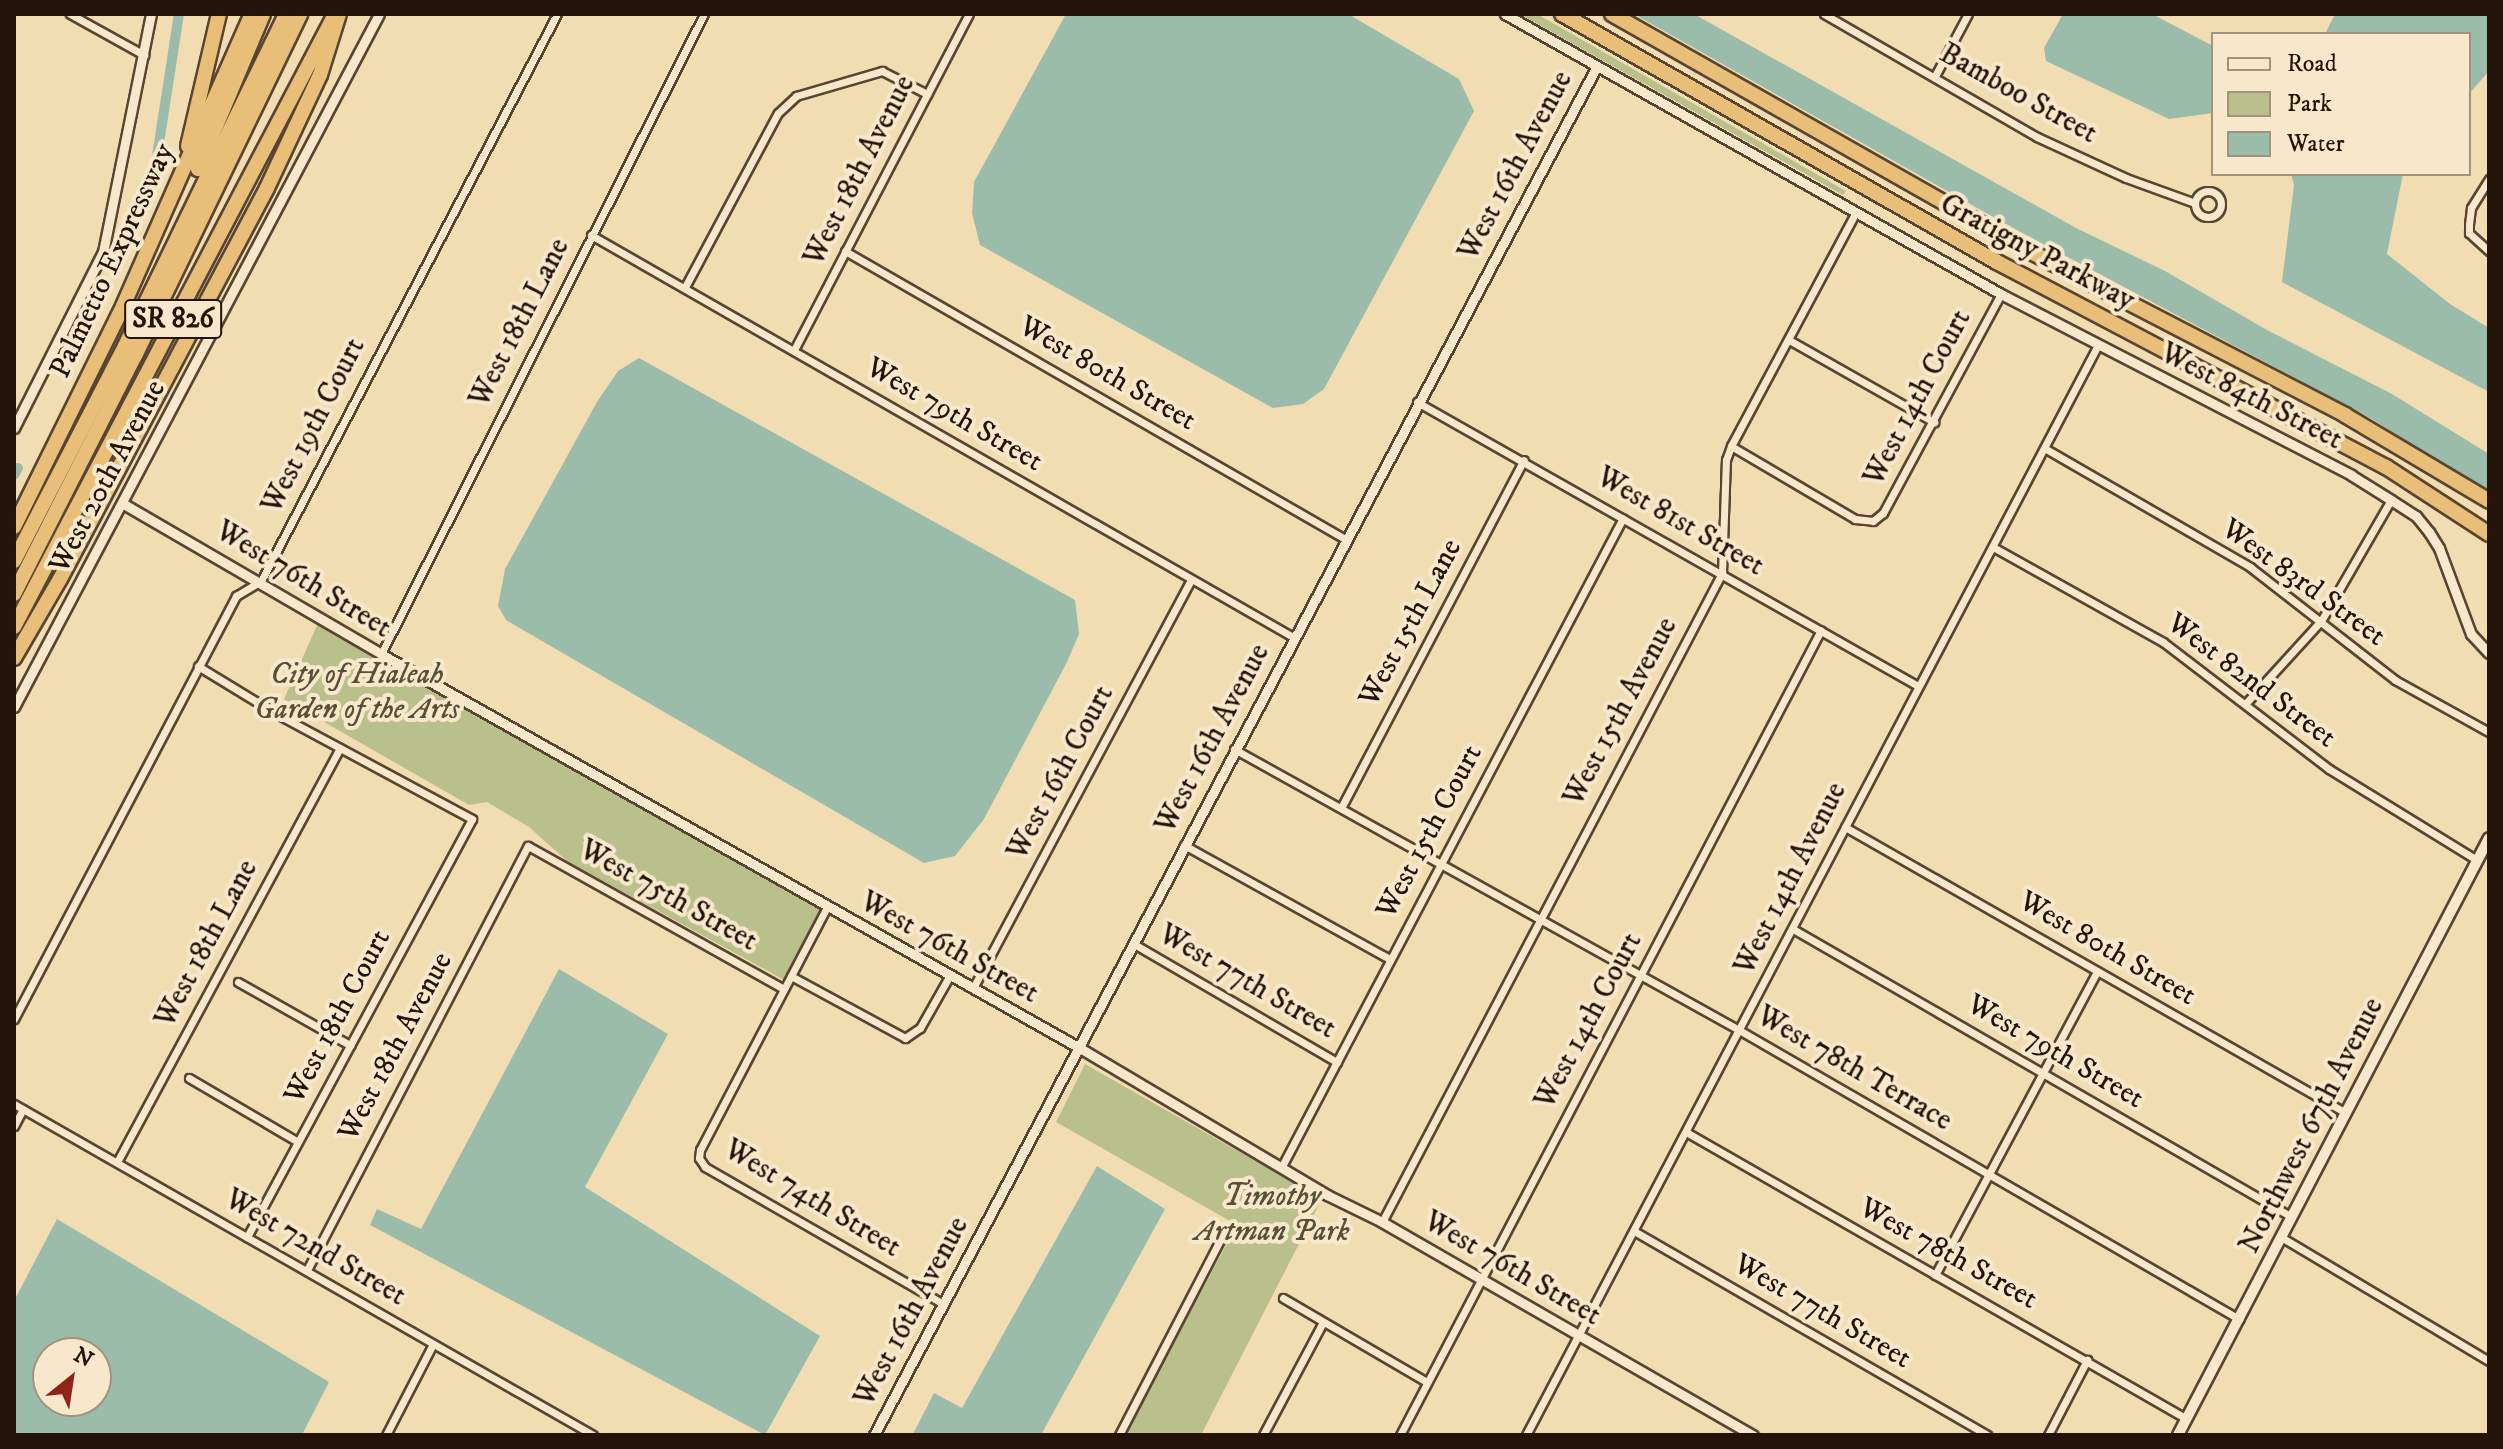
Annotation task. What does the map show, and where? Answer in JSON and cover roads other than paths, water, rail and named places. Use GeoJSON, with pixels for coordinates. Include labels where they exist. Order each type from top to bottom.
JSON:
{"type":"FeatureCollection","features":[{"type":"Feature","properties":{"kind":"highway"},"geometry":{"type":"LineString","coordinates":[[181,177],[219,14]]}},
{"type":"Feature","properties":{"kind":"highway","name":"Palmetto Expressway"},"geometry":{"type":"LineString","coordinates":[[14,527],[86,383],[252,14]]}},
{"type":"Feature","properties":{"kind":"highway"},"geometry":{"type":"LineString","coordinates":[[98,396],[263,14]]}},
{"type":"Feature","properties":{"kind":"highway"},"geometry":{"type":"LineString","coordinates":[[14,561],[286,14]]}},
{"type":"Feature","properties":{"kind":"highway"},"geometry":{"type":"LineString","coordinates":[[14,594],[128,370],[300,14]]}},
{"type":"Feature","properties":{"kind":"highway"},"geometry":{"type":"LineString","coordinates":[[14,658],[60,579],[292,137],[320,75],[337,14]]}},
{"type":"Feature","properties":{"kind":"highway","name":"SR 826"},"geometry":{"type":"LineString","coordinates":[[14,627],[337,14]]}},
{"type":"Feature","properties":{"kind":"highway","name":"Gratigny Parkway"},"geometry":{"type":"LineString","coordinates":[[1562,14],[1997,262],[2386,467],[2489,534]]}},
{"type":"Feature","properties":{"kind":"highway","name":"Gratigny Parkway"},"geometry":{"type":"LineString","coordinates":[[1612,14],[2031,252],[2345,415],[2489,501]]}},
{"type":"Feature","properties":{"kind":"main road","name":"Northwest 67th Avenue"},"geometry":{"type":"LineString","coordinates":[[2178,1435],[2489,838]]}},
{"type":"Feature","properties":{"kind":"street"},"geometry":{"type":"LineString","coordinates":[[70,14],[144,55]]}},
{"type":"Feature","properties":{"kind":"street"},"geometry":{"type":"LineString","coordinates":[[14,428],[103,252],[151,14]]}},
{"type":"Feature","properties":{"kind":"street","name":"West 20th Avenue"},"geometry":{"type":"LineString","coordinates":[[14,707],[379,14]]}},
{"type":"Feature","properties":{"kind":"street","name":"West 19th Court"},"geometry":{"type":"LineString","coordinates":[[14,1019],[236,596],[261,581],[557,14]]}},
{"type":"Feature","properties":{"kind":"street","name":"West 18th Lane"},"geometry":{"type":"LineString","coordinates":[[381,654],[704,14]]}},
{"type":"Feature","properties":{"kind":"street","name":"West 18th Avenue"},"geometry":{"type":"LineString","coordinates":[[794,350],[969,14]]}},
{"type":"Feature","properties":{"kind":"street","name":"West 84th Street"},"geometry":{"type":"LineString","coordinates":[[1505,14],[2001,294],[2351,475],[2416,516],[2439,548],[2471,634],[2489,653]]}},
{"type":"Feature","properties":{"kind":"street","name":"Bamboo Street"},"geometry":{"type":"LineString","coordinates":[[1824,14],[1840,18],[2037,137],[2126,178],[2195,203]]}},
{"type":"Feature","properties":{"kind":"street"},"geometry":{"type":"LineString","coordinates":[[1935,76],[1968,14]]}},
{"type":"Feature","properties":{"kind":"street","name":"West 16th Avenue"},"geometry":{"type":"LineString","coordinates":[[874,1435],[1597,66]]}},
{"type":"Feature","properties":{"kind":"street"},"geometry":{"type":"LineString","coordinates":[[685,287],[778,113],[796,96],[882,71],[927,94]]}},
{"type":"Feature","properties":{"kind":"street"},"geometry":{"type":"LineString","coordinates":[[2489,179],[2471,208],[2469,224],[2469,233],[2489,251]]}},
{"type":"Feature","properties":{"kind":"street","name":"West 15th Avenue"},"geometry":{"type":"LineString","coordinates":[[1382,1222],[1722,573],[1726,460],[1731,446],[1856,212]]}},
{"type":"Feature","properties":{"kind":"street","name":"West 79th Street"},"geometry":{"type":"LineString","coordinates":[[591,235],[1293,637]]}},
{"type":"Feature","properties":{"kind":"street","name":"West 80th Street"},"geometry":{"type":"LineString","coordinates":[[845,251],[1345,539]]}},
{"type":"Feature","properties":{"kind":"street","name":"West 14th Court"},"geometry":{"type":"LineString","coordinates":[[1731,446],[1855,519],[1873,521],[1883,513],[2001,294]]}},
{"type":"Feature","properties":{"kind":"street"},"geometry":{"type":"LineString","coordinates":[[1789,340],[1934,422]]}},
{"type":"Feature","properties":{"kind":"street","name":"West 14th Avenue"},"geometry":{"type":"LineString","coordinates":[[1526,1435],[2098,345]]}},
{"type":"Feature","properties":{"kind":"street","name":"West 81st Street"},"geometry":{"type":"LineString","coordinates":[[1417,402],[1918,686]]}},
{"type":"Feature","properties":{"kind":"street","name":"West 83rd Street"},"geometry":{"type":"LineString","coordinates":[[2046,449],[2250,567],[2395,680],[2489,732]]}},
{"type":"Feature","properties":{"kind":"street","name":"West 15th Lane"},"geometry":{"type":"LineString","coordinates":[[1341,808],[1524,460]]}},
{"type":"Feature","properties":{"kind":"street"},"geometry":{"type":"LineString","coordinates":[[2246,703],[2321,621],[2391,500]]}},
{"type":"Feature","properties":{"kind":"street","name":"West 76th Street"},"geometry":{"type":"LineString","coordinates":[[122,503],[261,581],[381,654],[1078,1047],[1281,1168],[1382,1222],[1753,1435]]}},
{"type":"Feature","properties":{"kind":"street","name":"West 15th Court"},"geometry":{"type":"LineString","coordinates":[[1281,1168],[1623,518]]}},
{"type":"Feature","properties":{"kind":"street","name":"West 82nd Street"},"geometry":{"type":"LineString","coordinates":[[1993,547],[2163,642],[2329,769],[2477,860]]}},
{"type":"Feature","properties":{"kind":"street","name":"West 16th Court"},"geometry":{"type":"LineString","coordinates":[[973,988],[1191,580]]}},
{"type":"Feature","properties":{"kind":"street","name":"West 14th Court"},"geometry":{"type":"LineString","coordinates":[[1400,1435],[1821,630]]}},
{"type":"Feature","properties":{"kind":"street"},"geometry":{"type":"LineString","coordinates":[[198,666],[340,748]]}},
{"type":"Feature","properties":{"kind":"street","name":"West 18th Lane"},"geometry":{"type":"LineString","coordinates":[[117,1162],[340,748]]}},
{"type":"Feature","properties":{"kind":"street","name":"West 18th Court"},"geometry":{"type":"LineString","coordinates":[[247,1237],[472,819],[340,748]]}},
{"type":"Feature","properties":{"kind":"street","name":"West 78th Terrace"},"geometry":{"type":"LineString","coordinates":[[1234,749],[1537,921],[1739,1030],[2239,1319]]}},
{"type":"Feature","properties":{"kind":"street","name":"West 80th Street"},"geometry":{"type":"LineString","coordinates":[[1845,827],[2346,1113]]}},
{"type":"Feature","properties":{"kind":"street"},"geometry":{"type":"LineString","coordinates":[[1184,845],[1390,959]]}},
{"type":"Feature","properties":{"kind":"street","name":"West 18th Avenue"},"geometry":{"type":"LineString","coordinates":[[307,1270],[528,846]]}},
{"type":"Feature","properties":{"kind":"street","name":"West 75th Street"},"geometry":{"type":"LineString","coordinates":[[528,846],[784,989]]}},
{"type":"Feature","properties":{"kind":"street"},"geometry":{"type":"LineString","coordinates":[[784,989],[827,907]]}},
{"type":"Feature","properties":{"kind":"street","name":"West 79th Street"},"geometry":{"type":"LineString","coordinates":[[1793,929],[2292,1217]]}},
{"type":"Feature","properties":{"kind":"street","name":"West 77th Street"},"geometry":{"type":"LineString","coordinates":[[1134,944],[1337,1062]]}},
{"type":"Feature","properties":{"kind":"street"},"geometry":{"type":"LineString","coordinates":[[1935,1275],[2097,971]]}},
{"type":"Feature","properties":{"kind":"street"},"geometry":{"type":"LineString","coordinates":[[791,976],[905,1038],[920,1028],[950,975]]}},
{"type":"Feature","properties":{"kind":"street"},"geometry":{"type":"LineString","coordinates":[[238,982],[350,1045]]}},
{"type":"Feature","properties":{"kind":"street","name":"West 74th Street"},"geometry":{"type":"LineString","coordinates":[[784,989],[700,1150],[699,1158],[705,1167],[943,1304]]}},
{"type":"Feature","properties":{"kind":"street"},"geometry":{"type":"LineString","coordinates":[[189,1078],[298,1142]]}},
{"type":"Feature","properties":{"kind":"street","name":"West 72nd Street"},"geometry":{"type":"LineString","coordinates":[[14,1104],[593,1435]]}},
{"type":"Feature","properties":{"kind":"street"},"geometry":{"type":"LineString","coordinates":[[14,1126],[23,1109]]}},
{"type":"Feature","properties":{"kind":"street","name":"West 78th Street"},"geometry":{"type":"LineString","coordinates":[[1686,1132],[2187,1419]]}},
{"type":"Feature","properties":{"kind":"street"},"geometry":{"type":"LineString","coordinates":[[1119,1435],[1226,1229]]}},
{"type":"Feature","properties":{"kind":"street","name":"West 77th Street"},"geometry":{"type":"LineString","coordinates":[[1634,1231],[1987,1435]]}},
{"type":"Feature","properties":{"kind":"street"},"geometry":{"type":"LineString","coordinates":[[2281,1237],[2489,1361]]}},
{"type":"Feature","properties":{"kind":"street"},"geometry":{"type":"LineString","coordinates":[[1283,1298],[1427,1382]]}},
{"type":"Feature","properties":{"kind":"street"},"geometry":{"type":"LineString","coordinates":[[1263,1435],[1323,1322]]}},
{"type":"Feature","properties":{"kind":"street"},"geometry":{"type":"LineString","coordinates":[[386,1435],[433,1344]]}},
{"type":"Feature","properties":{"kind":"street"},"geometry":{"type":"LineString","coordinates":[[2048,1435],[2087,1360]]}},
{"type":"Feature","properties":{"kind":"water"},"geometry":{"type":"Polygon","coordinates":[[[1066,14],[1348,14],[1459,79],[1474,111],[1324,389],[1303,404],[1273,408],[980,245],[972,213],[974,182],[1066,14]]]}},
{"type":"Feature","properties":{"kind":"water"},"geometry":{"type":"Polygon","coordinates":[[[1634,14],[1694,14],[2076,228],[2165,271],[2267,330],[2392,394],[2489,454],[2489,494],[2372,419],[2002,222],[1634,14]]]}},
{"type":"Feature","properties":{"kind":"water"},"geometry":{"type":"Polygon","coordinates":[[[2063,14],[2152,14],[2211,45],[2211,113],[2169,119],[2046,61],[2044,48],[2063,14]]]}},
{"type":"Feature","properties":{"kind":"water"},"geometry":{"type":"Polygon","coordinates":[[[2335,14],[2489,14],[2489,71],[2471,92],[2471,32],[2326,32],[2335,14]]]}},
{"type":"Feature","properties":{"kind":"water"},"geometry":{"type":"Polygon","coordinates":[[[2292,176],[2403,176],[2387,254],[2450,304],[2489,328],[2489,392],[2282,282],[2294,185],[2292,176]]]}},
{"type":"Feature","properties":{"kind":"water"},"geometry":{"type":"Polygon","coordinates":[[[639,358],[1075,600],[1079,634],[1067,662],[984,819],[955,856],[924,863],[506,620],[498,606],[505,569],[597,402],[618,371],[639,358]]]}},
{"type":"Feature","properties":{"kind":"water"},"geometry":{"type":"Polygon","coordinates":[[[559,969],[668,1034],[585,1187],[820,1336],[765,1435],[370,1225],[377,1209],[421,1229],[559,969]]]}},
{"type":"Feature","properties":{"kind":"water"},"geometry":{"type":"Polygon","coordinates":[[[1097,1166],[1165,1209],[1041,1435],[913,1434],[934,1393],[962,1408],[1097,1166]]]}},
{"type":"Feature","properties":{"kind":"water"},"geometry":{"type":"Polygon","coordinates":[[[57,1219],[329,1382],[302,1435],[14,1435],[14,1301],[57,1219]]]}},
{"type":"Feature","properties":{"kind":"waterway"},"geometry":{"type":"LineString","coordinates":[[147,195],[155,169],[179,14]]}},
{"type":"Feature","properties":{"kind":"waterway"},"geometry":{"type":"LineString","coordinates":[[14,475],[18,468]]}},
{"type":"Feature","properties":{"kind":"park label","name":"City of Hialeah Garden of the Arts"},"geometry":{"type":"Point","coordinates":[357,692]}},
{"type":"Feature","properties":{"kind":"park label","name":"Timothy Artman Park"},"geometry":{"type":"Point","coordinates":[1272,1214]}}]}
